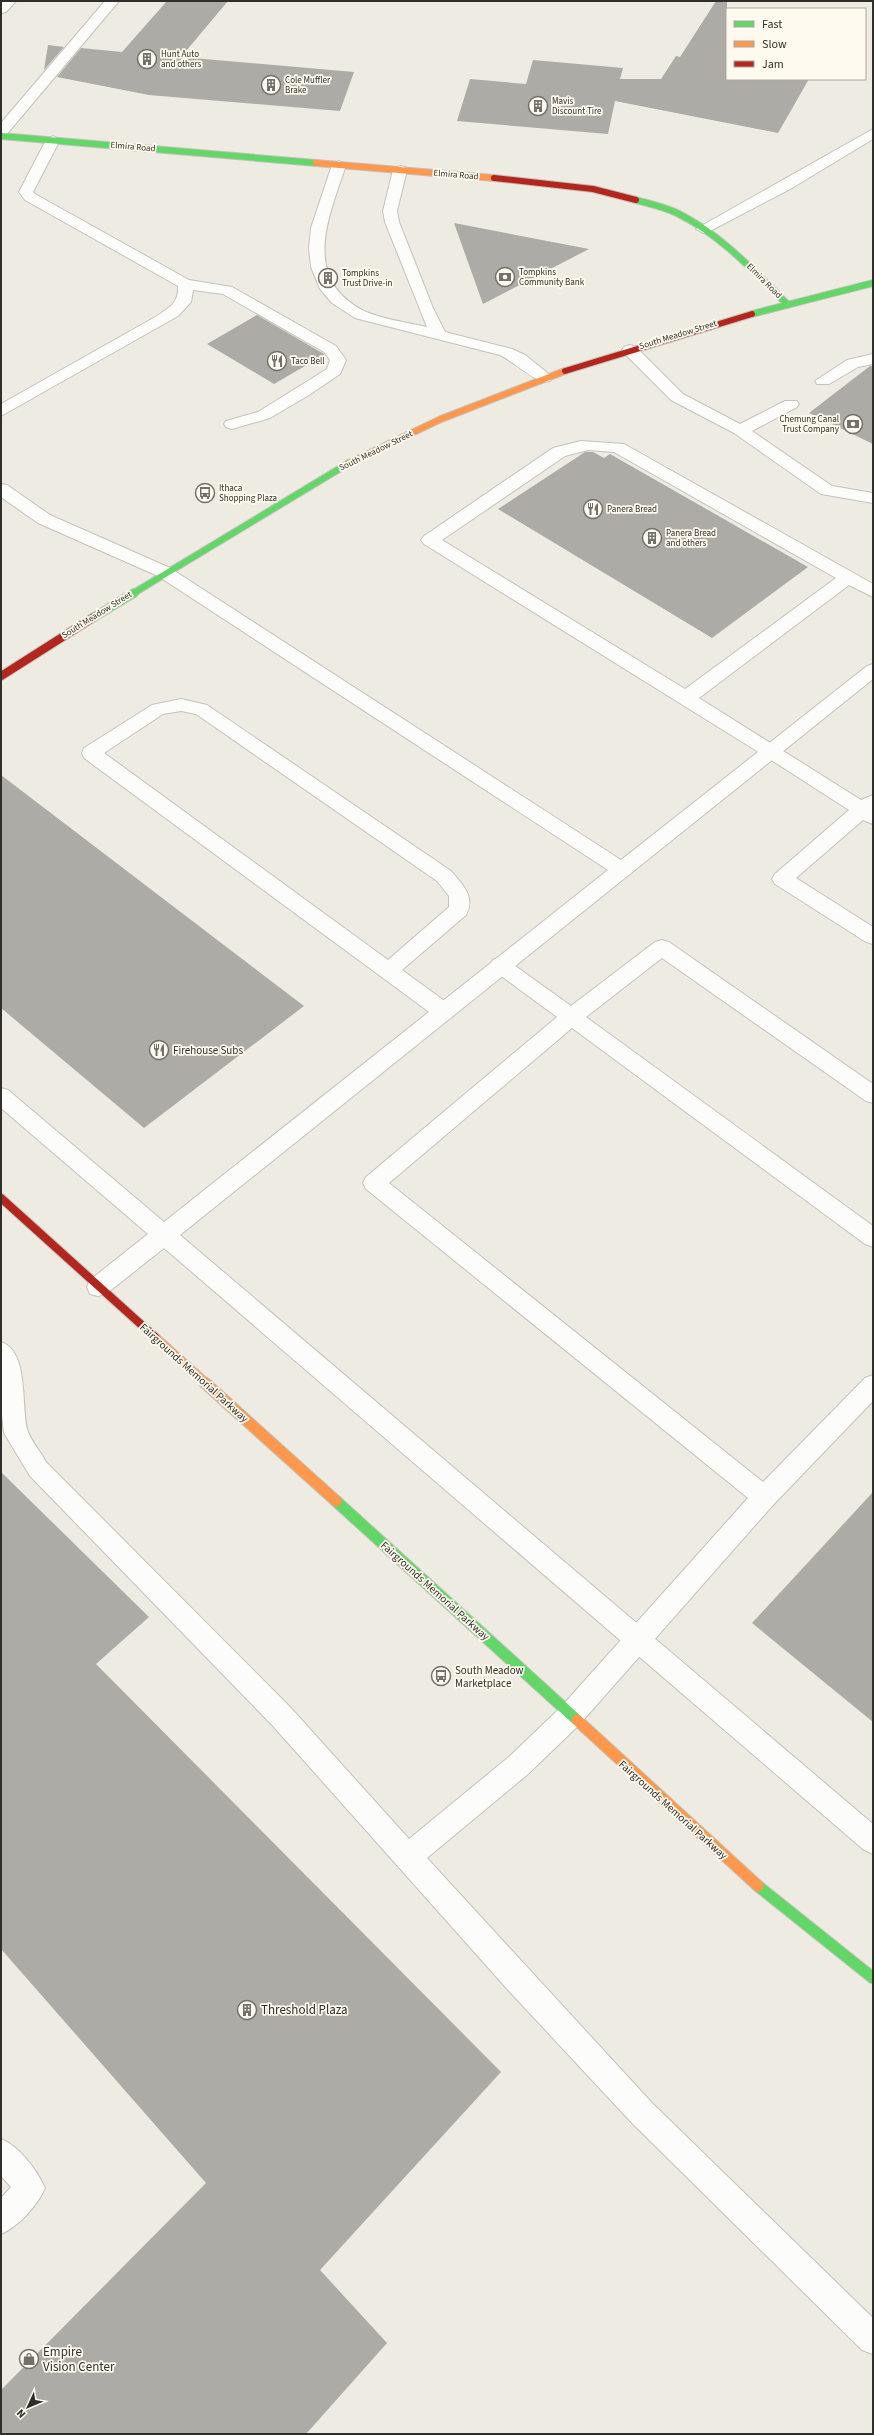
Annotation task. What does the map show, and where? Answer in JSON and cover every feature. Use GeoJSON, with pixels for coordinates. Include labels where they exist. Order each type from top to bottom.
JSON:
{"type":"FeatureCollection","features":[{"type":"Feature","properties":{"kind":"main road","name":"Elmira Road"},"geometry":{"type":"LineString","coordinates":[[1,136],[400,170],[593,189],[653,204],[681,216],[703,229],[735,252],[787,304],[873,283]]}},
{"type":"Feature","properties":{"kind":"main road","name":"South Meadow Street"},"geometry":{"type":"LineString","coordinates":[[1,676],[164,572],[332,472],[381,447],[479,402],[544,378],[630,350],[787,304]]}},
{"type":"Feature","properties":{"kind":"main road","name":"Fairgrounds Memorial Parkway"},"geometry":{"type":"LineString","coordinates":[[1,1198],[746,1876],[873,1978]]}},
{"type":"Feature","properties":{"kind":"street"},"geometry":{"type":"LineString","coordinates":[[1,8],[9,1]]}},
{"type":"Feature","properties":{"kind":"street"},"geometry":{"type":"LineString","coordinates":[[1,132],[112,1]]}},
{"type":"Feature","properties":{"kind":"street"},"geometry":{"type":"LineString","coordinates":[[703,229],[787,185],[873,133]]}},
{"type":"Feature","properties":{"kind":"street"},"geometry":{"type":"LineString","coordinates":[[52,140],[26,192],[30,197],[185,284],[227,290],[330,349],[338,360],[334,371],[303,392],[264,415],[232,424]]}},
{"type":"Feature","properties":{"kind":"street"},"geometry":{"type":"LineString","coordinates":[[339,165],[318,228],[316,241],[319,267],[328,289],[337,300],[360,315],[506,352],[519,358],[544,378]]}},
{"type":"Feature","properties":{"kind":"street"},"geometry":{"type":"LineString","coordinates":[[400,170],[390,211],[392,222],[425,308],[439,336]]}},
{"type":"Feature","properties":{"kind":"street"},"geometry":{"type":"LineString","coordinates":[[1,411],[181,306],[187,295],[185,284]]}},
{"type":"Feature","properties":{"kind":"street"},"geometry":{"type":"LineString","coordinates":[[630,350],[677,397],[740,430],[827,490],[873,498]]}},
{"type":"Feature","properties":{"kind":"street"},"geometry":{"type":"LineString","coordinates":[[823,381],[853,363],[873,358]]}},
{"type":"Feature","properties":{"kind":"street"},"geometry":{"type":"LineString","coordinates":[[740,430],[791,404]]}},
{"type":"Feature","properties":{"kind":"street"},"geometry":{"type":"LineString","coordinates":[[873,591],[618,448],[591,444],[574,446],[559,452],[430,540],[772,751],[869,809],[782,879],[873,937]]}},
{"type":"Feature","properties":{"kind":"street"},"geometry":{"type":"LineString","coordinates":[[1,489],[44,519],[164,572],[622,870]]}},
{"type":"Feature","properties":{"kind":"street"},"geometry":{"type":"LineString","coordinates":[[686,698],[848,578]]}},
{"type":"Feature","properties":{"kind":"street"},"geometry":{"type":"LineString","coordinates":[[98,1287],[500,965],[873,670]]}},
{"type":"Feature","properties":{"kind":"street"},"geometry":{"type":"LineString","coordinates":[[388,971],[459,910],[459,894],[444,876],[201,708],[181,704],[158,709],[90,754],[310,914],[388,971],[443,1011]]}},
{"type":"Feature","properties":{"kind":"street"},"geometry":{"type":"LineString","coordinates":[[764,1497],[374,1183],[570,1017],[662,947],[873,1094]]}},
{"type":"Feature","properties":{"kind":"street"},"geometry":{"type":"LineString","coordinates":[[500,965],[873,1238]]}},
{"type":"Feature","properties":{"kind":"street"},"geometry":{"type":"LineString","coordinates":[[1,1096],[640,1639],[873,1841]]}},
{"type":"Feature","properties":{"kind":"street"},"geometry":{"type":"LineString","coordinates":[[1,1352],[7,1358],[16,1433],[38,1469],[282,1717],[409,1856],[519,1981],[642,2113],[873,2339]]}},
{"type":"Feature","properties":{"kind":"street"},"geometry":{"type":"LineString","coordinates":[[409,1856],[514,1769],[570,1716],[640,1639],[764,1497],[873,1385]]}},
{"type":"Feature","properties":{"kind":"street"},"geometry":{"type":"LineString","coordinates":[[1,2153],[30,2188],[1,2218]]}},
{"type":"Feature","properties":{"kind":"building"},"geometry":{"type":"Polygon","coordinates":[[[167,1],[228,1],[181,57],[354,72],[340,111],[149,95],[57,77],[81,48],[122,52],[167,1]]]}},
{"type":"Feature","properties":{"kind":"building"},"geometry":{"type":"Polygon","coordinates":[[[716,1],[727,1],[726,80],[808,80],[778,133],[615,101],[608,134],[457,121],[470,79],[526,84],[533,60],[623,68],[620,79],[661,79],[676,56],[680,57],[716,1]]]}},
{"type":"Feature","properties":{"kind":"building"},"geometry":{"type":"Polygon","coordinates":[[[48,45],[64,47],[44,70],[48,45]]]}},
{"type":"Feature","properties":{"kind":"building","name":"Tompkins Community Bank"},"geometry":{"type":"Polygon","coordinates":[[[454,223],[589,249],[483,304],[454,223]]]}},
{"type":"Feature","properties":{"kind":"building"},"geometry":{"type":"Polygon","coordinates":[[[257,315],[324,355],[274,384],[207,344],[257,315]]]}},
{"type":"Feature","properties":{"kind":"building"},"geometry":{"type":"Polygon","coordinates":[[[870,366],[873,366],[873,444],[809,413],[870,366]]]}},
{"type":"Feature","properties":{"kind":"building","name":"Panera Bread and others"},"geometry":{"type":"Polygon","coordinates":[[[585,452],[593,452],[604,458],[610,454],[808,567],[712,638],[498,509],[585,452]]]}},
{"type":"Feature","properties":{"kind":"building"},"geometry":{"type":"Polygon","coordinates":[[[1,775],[304,1006],[144,1128],[1,1008],[1,775]]]}},
{"type":"Feature","properties":{"kind":"building","name":"Threshold Plaza"},"geometry":{"type":"Polygon","coordinates":[[[1,1472],[149,1617],[96,1664],[501,2072],[320,2270],[387,2343],[306,2434],[1,2434],[1,2390],[206,2183],[1,1949],[1,1472]]]}},
{"type":"Feature","properties":{"kind":"building"},"geometry":{"type":"Polygon","coordinates":[[[873,1492],[873,1722],[752,1623],[873,1492]]]}},
{"type":"Feature","properties":{"kind":"traffic: fast"},"geometry":{"type":"LineString","coordinates":[[1,136],[316,163]]}},
{"type":"Feature","properties":{"kind":"traffic: fast"},"geometry":{"type":"LineString","coordinates":[[636,200],[677,213],[697,225],[738,256],[787,304]]}},
{"type":"Feature","properties":{"kind":"traffic: fast"},"geometry":{"type":"LineString","coordinates":[[752,314],[873,283]]}},
{"type":"Feature","properties":{"kind":"traffic: fast"},"geometry":{"type":"LineString","coordinates":[[94,617],[349,463]]}},
{"type":"Feature","properties":{"kind":"traffic: fast"},"geometry":{"type":"LineString","coordinates":[[336,1501],[577,1720]]}},
{"type":"Feature","properties":{"kind":"traffic: fast"},"geometry":{"type":"LineString","coordinates":[[758,1886],[873,1978]]}},
{"type":"Feature","properties":{"kind":"traffic: slow"},"geometry":{"type":"LineString","coordinates":[[316,163],[494,178]]}},
{"type":"Feature","properties":{"kind":"traffic: slow"},"geometry":{"type":"LineString","coordinates":[[349,463],[441,419],[565,371]]}},
{"type":"Feature","properties":{"kind":"traffic: slow"},"geometry":{"type":"LineString","coordinates":[[155,1337],[336,1501]]}},
{"type":"Feature","properties":{"kind":"traffic: slow"},"geometry":{"type":"LineString","coordinates":[[577,1720],[758,1886]]}},
{"type":"Feature","properties":{"kind":"traffic: jam"},"geometry":{"type":"LineString","coordinates":[[494,178],[593,189],[636,200]]}},
{"type":"Feature","properties":{"kind":"traffic: jam"},"geometry":{"type":"LineString","coordinates":[[565,371],[752,314]]}},
{"type":"Feature","properties":{"kind":"traffic: jam"},"geometry":{"type":"LineString","coordinates":[[1,676],[94,617]]}},
{"type":"Feature","properties":{"kind":"traffic: jam"},"geometry":{"type":"LineString","coordinates":[[1,1198],[155,1337]]}},
{"type":"Feature","properties":{"kind":"place","name":"Hunt Auto and others"},"geometry":{"type":"Point","coordinates":[147,59]}},
{"type":"Feature","properties":{"kind":"place","name":"Cole Muffler Brake"},"geometry":{"type":"Point","coordinates":[271,85]}},
{"type":"Feature","properties":{"kind":"place","name":"Mavis Discount Tire"},"geometry":{"type":"Point","coordinates":[538,106]}},
{"type":"Feature","properties":{"kind":"place","name":"Tompkins Community Bank"},"geometry":{"type":"Point","coordinates":[505,277]}},
{"type":"Feature","properties":{"kind":"place","name":"Tompkins Trust Drive-in"},"geometry":{"type":"Point","coordinates":[328,278]}},
{"type":"Feature","properties":{"kind":"place","name":"Taco Bell"},"geometry":{"type":"Point","coordinates":[277,361]}},
{"type":"Feature","properties":{"kind":"place","name":"Chemung Canal Trust Company"},"geometry":{"type":"Point","coordinates":[853,424]}},
{"type":"Feature","properties":{"kind":"place","name":"Ithaca Shopping Plaza"},"geometry":{"type":"Point","coordinates":[205,493]}},
{"type":"Feature","properties":{"kind":"place","name":"Panera Bread"},"geometry":{"type":"Point","coordinates":[593,509]}},
{"type":"Feature","properties":{"kind":"place","name":"Panera Bread and others"},"geometry":{"type":"Point","coordinates":[652,538]}},
{"type":"Feature","properties":{"kind":"place","name":"Firehouse Subs"},"geometry":{"type":"Point","coordinates":[159,1050]}},
{"type":"Feature","properties":{"kind":"place","name":"South Meadow Marketplace"},"geometry":{"type":"Point","coordinates":[441,1676]}},
{"type":"Feature","properties":{"kind":"place","name":"Threshold Plaza"},"geometry":{"type":"Point","coordinates":[247,2010]}},
{"type":"Feature","properties":{"kind":"place","name":"Empire Vision Center"},"geometry":{"type":"Point","coordinates":[29,2359]}}]}
